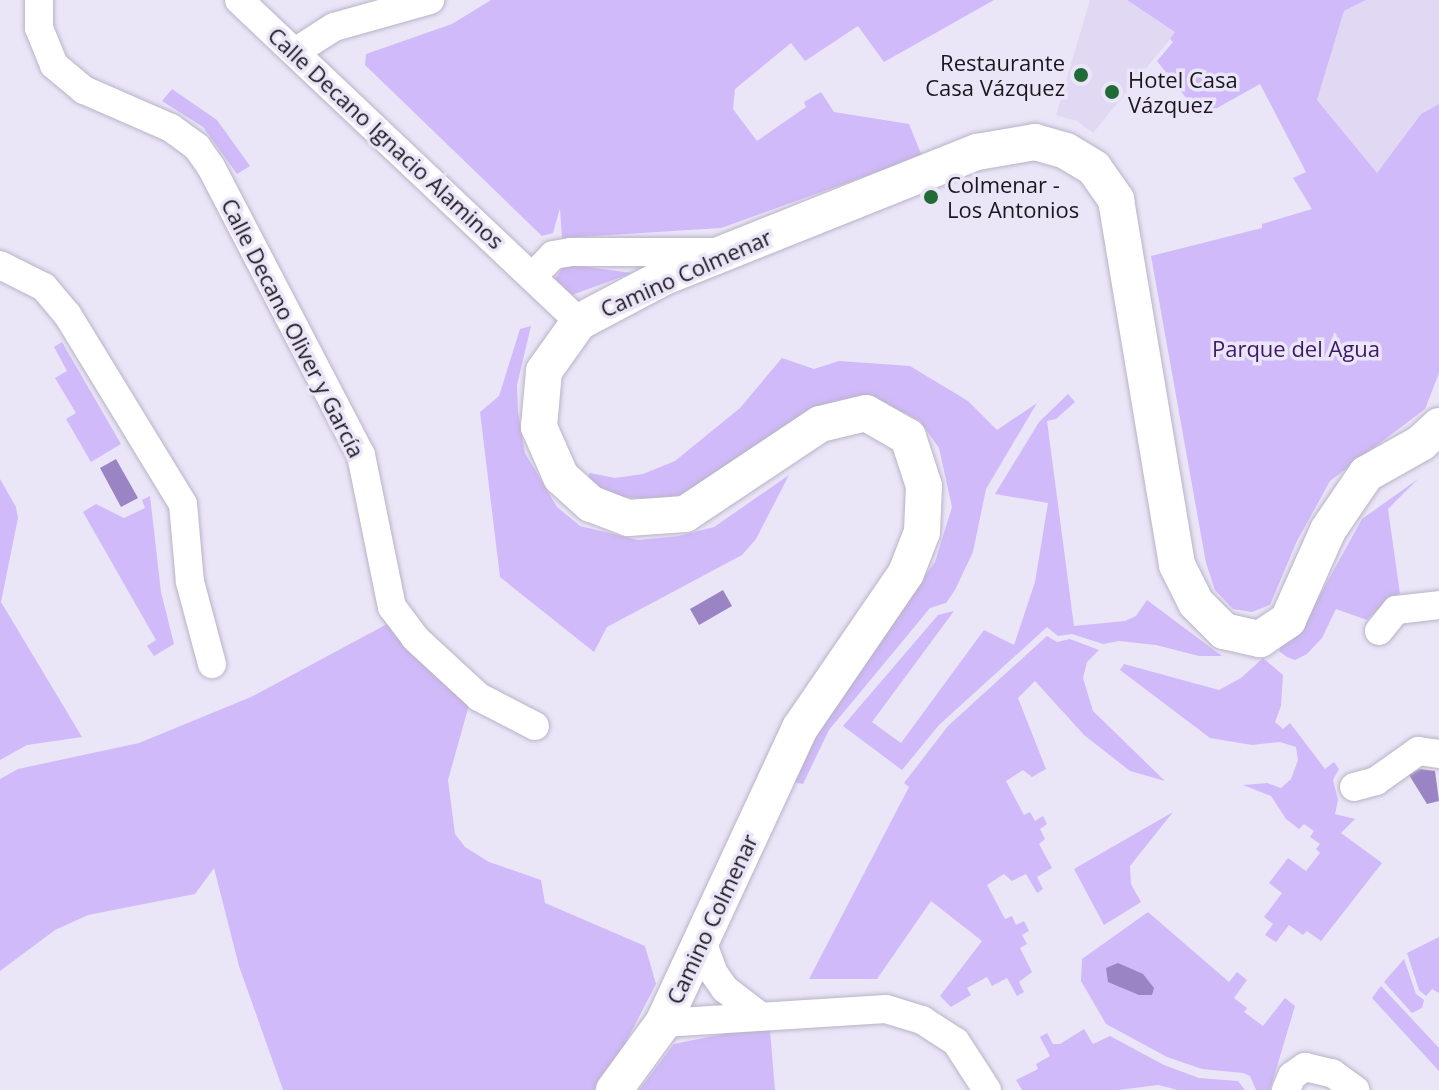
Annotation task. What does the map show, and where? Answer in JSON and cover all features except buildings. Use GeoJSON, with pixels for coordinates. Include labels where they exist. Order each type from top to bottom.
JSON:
{"type":"FeatureCollection","features":[{"type":"Feature","properties":{"kind":"main road","name":"Camino Colmenar"},"geometry":{"type":"LineString","coordinates":[[614,1090],[663,1023],[800,728],[906,573],[922,532],[924,486],[908,437],[866,413],[820,424],[685,514],[628,518],[591,504],[561,477],[539,427],[544,371],[579,322],[664,277],[977,152],[1035,142],[1066,151],[1094,168],[1116,200],[1177,565],[1196,603],[1224,631],[1260,639],[1288,620],[1328,530],[1366,474],[1433,438]]}},
{"type":"Feature","properties":{"kind":"street","name":"Calle Decano Oliver y García"},"geometry":{"type":"LineString","coordinates":[[39,0],[39,28],[54,65],[84,90],[171,128],[197,147],[211,167],[361,455],[392,607],[415,638],[479,697],[535,726]]}},
{"type":"Feature","properties":{"kind":"street","name":"Calle Decano Ignacio Alaminos"},"geometry":{"type":"LineString","coordinates":[[239,0],[579,322]]}},
{"type":"Feature","properties":{"kind":"street"},"geometry":{"type":"LineString","coordinates":[[295,52],[334,27],[430,0]]}},
{"type":"Feature","properties":{"kind":"street"},"geometry":{"type":"LineString","coordinates":[[532,277],[553,255],[571,252],[726,252]]}},
{"type":"Feature","properties":{"kind":"street"},"geometry":{"type":"LineString","coordinates":[[0,265],[44,287],[67,314],[183,504],[190,582],[212,664]]}},
{"type":"Feature","properties":{"kind":"street"},"geometry":{"type":"LineString","coordinates":[[1379,631],[1396,610],[1439,605]]}},
{"type":"Feature","properties":{"kind":"street"},"geometry":{"type":"LineString","coordinates":[[1354,787],[1376,781],[1418,751],[1439,754]]}},
{"type":"Feature","properties":{"kind":"street"},"geometry":{"type":"LineString","coordinates":[[702,941],[713,972],[725,989],[760,1016]]}},
{"type":"Feature","properties":{"kind":"street"},"geometry":{"type":"LineString","coordinates":[[663,1023],[886,1009],[922,1020],[956,1042],[987,1090]]}},
{"type":"Feature","properties":{"kind":"street"},"geometry":{"type":"LineString","coordinates":[[1286,1090],[1292,1076],[1305,1067],[1332,1073],[1355,1090]]}},
{"type":"Feature","properties":{"kind":"shaded area"},"geometry":{"type":"Polygon","coordinates":[[[1090,0],[1127,0],[1176,32],[1093,133],[1077,121],[1056,115],[1090,0]]]}},
{"type":"Feature","properties":{"kind":"shaded area"},"geometry":{"type":"Polygon","coordinates":[[[1366,0],[1439,0],[1439,104],[1421,114],[1377,173],[1317,100],[1344,11],[1366,0]]]}},
{"type":"Feature","properties":{"kind":"shaded area"},"geometry":{"type":"Polygon","coordinates":[[[116,459],[138,498],[121,507],[100,468],[116,459]]]}},
{"type":"Feature","properties":{"kind":"shaded area"},"geometry":{"type":"Polygon","coordinates":[[[723,590],[732,606],[699,625],[690,609],[723,590]]]}},
{"type":"Feature","properties":{"kind":"shaded area"},"geometry":{"type":"Polygon","coordinates":[[[1420,769],[1435,771],[1439,801],[1427,804],[1409,775],[1420,769]]]}},
{"type":"Feature","properties":{"kind":"shaded area"},"geometry":{"type":"Polygon","coordinates":[[[1118,963],[1143,974],[1154,988],[1152,995],[1139,995],[1108,982],[1106,968],[1118,963]]]}},
{"type":"Feature","properties":{"kind":"green space"},"geometry":{"type":"Polygon","coordinates":[[[491,0],[994,0],[884,62],[858,26],[805,61],[791,43],[735,89],[733,109],[757,141],[806,107],[804,102],[821,92],[834,112],[909,124],[922,156],[721,228],[562,238],[560,208],[553,233],[542,236],[365,65],[366,54],[452,24],[491,0]]]}},
{"type":"Feature","properties":{"kind":"green space","name":"Parque del Agua"},"geometry":{"type":"Polygon","coordinates":[[[1127,0],[1366,0],[1344,11],[1317,100],[1377,173],[1421,114],[1439,104],[1439,373],[1425,409],[1330,481],[1296,543],[1270,605],[1252,612],[1233,609],[1215,590],[1206,563],[1151,256],[1262,228],[1262,224],[1312,209],[1293,178],[1306,172],[1260,84],[1201,117],[1157,61],[1173,42],[1170,39],[1175,32],[1127,0]]]}},
{"type":"Feature","properties":{"kind":"green space"},"geometry":{"type":"Polygon","coordinates":[[[172,89],[217,120],[250,166],[237,174],[203,127],[162,101],[172,89]]]}},
{"type":"Feature","properties":{"kind":"green space"},"geometry":{"type":"Polygon","coordinates":[[[565,264],[632,273],[572,295],[555,279],[565,264]]]}},
{"type":"Feature","properties":{"kind":"green space"},"geometry":{"type":"Polygon","coordinates":[[[531,326],[517,385],[525,453],[557,507],[580,526],[638,540],[679,536],[714,527],[789,475],[756,539],[742,555],[607,627],[594,652],[500,577],[480,412],[499,396],[520,329],[531,326]]]}},
{"type":"Feature","properties":{"kind":"green space"},"geometry":{"type":"Polygon","coordinates":[[[62,342],[121,444],[91,462],[66,419],[76,413],[55,378],[67,371],[54,347],[62,342]]]}},
{"type":"Feature","properties":{"kind":"green space"},"geometry":{"type":"Polygon","coordinates":[[[782,358],[814,369],[839,361],[910,366],[968,401],[997,430],[1037,403],[986,489],[973,552],[955,590],[946,603],[930,608],[829,730],[803,784],[785,780],[816,723],[935,562],[952,507],[939,448],[920,421],[871,396],[853,397],[807,414],[692,493],[655,500],[614,496],[586,480],[590,473],[615,478],[643,474],[675,461],[740,408],[782,358]]]}},
{"type":"Feature","properties":{"kind":"green space"},"geometry":{"type":"Polygon","coordinates":[[[1068,394],[1075,402],[1056,419],[1047,421],[1074,626],[1125,621],[1136,616],[1147,600],[1222,656],[1199,656],[1156,645],[1119,641],[1103,644],[1072,634],[1058,636],[1047,627],[939,725],[902,770],[843,726],[938,615],[954,611],[872,722],[901,743],[984,630],[1014,645],[1035,582],[1048,503],[995,494],[1039,422],[1068,394]]]}},
{"type":"Feature","properties":{"kind":"green space"},"geometry":{"type":"Polygon","coordinates":[[[0,479],[16,507],[18,518],[1,602],[82,737],[27,745],[0,760],[0,479]]]}},
{"type":"Feature","properties":{"kind":"green space"},"geometry":{"type":"Polygon","coordinates":[[[1418,479],[1388,509],[1400,594],[1390,597],[1367,620],[1336,609],[1322,638],[1307,654],[1295,660],[1279,651],[1281,646],[1293,639],[1310,613],[1362,519],[1418,479]]]}},
{"type":"Feature","properties":{"kind":"green space"},"geometry":{"type":"Polygon","coordinates":[[[150,496],[161,592],[174,644],[154,656],[147,646],[156,640],[83,512],[96,504],[124,518],[145,508],[142,500],[150,496]]]}},
{"type":"Feature","properties":{"kind":"green space"},"geometry":{"type":"Polygon","coordinates":[[[389,623],[469,705],[448,780],[455,834],[465,847],[489,862],[541,880],[545,903],[645,946],[656,984],[615,1063],[594,1090],[283,1090],[239,966],[214,868],[195,894],[88,915],[55,930],[0,971],[0,779],[18,769],[139,743],[251,697],[389,623]]]}},
{"type":"Feature","properties":{"kind":"green space"},"geometry":{"type":"Polygon","coordinates":[[[1047,636],[1057,642],[1070,639],[1099,650],[1087,662],[1083,678],[1093,711],[1165,781],[1130,771],[1084,735],[1035,681],[1018,698],[1046,769],[1032,777],[1023,770],[1006,781],[1024,815],[1030,812],[1035,821],[1043,816],[1047,824],[1040,829],[1045,839],[1039,844],[1052,868],[1037,877],[1043,889],[1037,893],[1026,874],[1012,881],[1004,874],[987,885],[1005,919],[1012,916],[1016,925],[1024,921],[1029,931],[1022,935],[1027,944],[1020,948],[1032,972],[1019,982],[1024,992],[1017,996],[1007,978],[992,986],[987,977],[967,988],[971,995],[951,1007],[940,996],[982,941],[931,901],[877,979],[809,979],[909,787],[904,783],[948,726],[1047,636]]]}},
{"type":"Feature","properties":{"kind":"green space"},"geometry":{"type":"Polygon","coordinates":[[[1263,658],[1283,675],[1281,706],[1275,722],[1283,729],[1290,723],[1325,769],[1334,762],[1339,769],[1333,780],[1338,800],[1335,814],[1355,819],[1341,833],[1382,863],[1321,941],[1307,931],[1303,935],[1289,925],[1276,942],[1265,935],[1273,924],[1264,917],[1282,893],[1269,883],[1288,858],[1306,871],[1320,853],[1316,849],[1320,844],[1310,837],[1314,831],[1304,824],[1299,829],[1286,819],[1271,796],[1243,785],[1267,783],[1281,788],[1291,779],[1298,760],[1296,747],[1280,742],[1252,745],[1210,738],[1120,670],[1124,664],[1219,690],[1241,678],[1263,658]]]}},
{"type":"Feature","properties":{"kind":"green space"},"geometry":{"type":"Polygon","coordinates":[[[1173,812],[1130,866],[1131,884],[1141,902],[1104,925],[1074,869],[1173,812]]]}},
{"type":"Feature","properties":{"kind":"green space"},"geometry":{"type":"Polygon","coordinates":[[[1148,912],[1229,982],[1237,972],[1247,980],[1234,998],[1247,1008],[1244,1012],[1263,1026],[1285,998],[1295,1006],[1270,1090],[1256,1090],[1250,1076],[1243,1073],[1202,1069],[1167,1057],[1106,1024],[1081,981],[1082,959],[1148,912]]]}},
{"type":"Feature","properties":{"kind":"green space"},"geometry":{"type":"Polygon","coordinates":[[[1439,937],[1439,993],[1432,989],[1426,996],[1419,990],[1407,953],[1439,937]]]}},
{"type":"Feature","properties":{"kind":"green space"},"geometry":{"type":"Polygon","coordinates":[[[1404,959],[1416,994],[1424,1000],[1422,1008],[1412,1013],[1384,982],[1404,959]]]}},
{"type":"Feature","properties":{"kind":"green space"},"geometry":{"type":"Polygon","coordinates":[[[1381,986],[1439,1048],[1439,1071],[1372,998],[1381,986]]]}},
{"type":"Feature","properties":{"kind":"green space"},"geometry":{"type":"Polygon","coordinates":[[[1084,1029],[1093,1044],[1110,1036],[1164,1065],[1199,1078],[1238,1081],[1245,1090],[1178,1090],[1158,1085],[1118,1090],[1022,1090],[1016,1080],[1038,1069],[1036,1064],[1050,1056],[1040,1037],[1047,1033],[1053,1044],[1060,1044],[1084,1029]]]}},
{"type":"Feature","properties":{"kind":"green space"},"geometry":{"type":"Polygon","coordinates":[[[770,1030],[775,1090],[639,1090],[674,1044],[728,1033],[770,1030]]]}},
{"type":"Feature","properties":{"kind":"place","name":"Restaurante Casa Vázquez"},"geometry":{"type":"Point","coordinates":[1081,75]}},
{"type":"Feature","properties":{"kind":"place","name":"Hotel Casa Vázquez"},"geometry":{"type":"Point","coordinates":[1112,92]}},
{"type":"Feature","properties":{"kind":"place","name":"Colmenar - Los Antonios"},"geometry":{"type":"Point","coordinates":[931,197]}}]}
